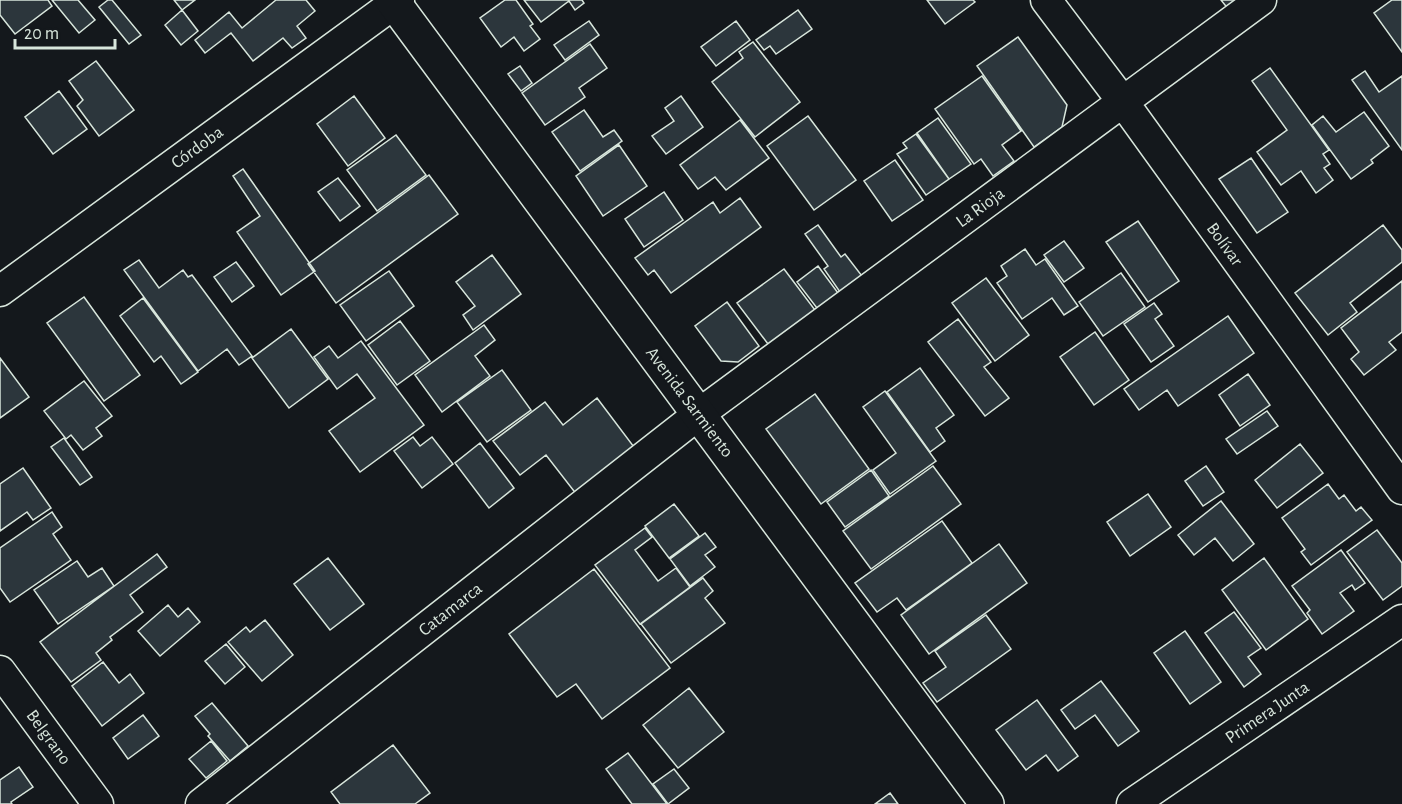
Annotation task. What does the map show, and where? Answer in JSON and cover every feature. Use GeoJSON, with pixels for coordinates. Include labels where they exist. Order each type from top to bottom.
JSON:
{"type":"FeatureCollection","features":[{"type":"Feature","properties":{"kind":"main road","name":"Avenida Sarmiento"},"geometry":{"type":"LineString","coordinates":[[395,1],[987,804]]}},
{"type":"Feature","properties":{"kind":"street","name":"Bolívar"},"geometry":{"type":"LineString","coordinates":[[1047,0],[1402,489]]}},
{"type":"Feature","properties":{"kind":"street","name":"La Rioja"},"geometry":{"type":"LineString","coordinates":[[699,414],[1262,0]]}},
{"type":"Feature","properties":{"kind":"street","name":"Córdoba"},"geometry":{"type":"LineString","coordinates":[[0,291],[395,1]]}},
{"type":"Feature","properties":{"kind":"street","name":"Catamarca"},"geometry":{"type":"LineString","coordinates":[[201,804],[699,414]]}},
{"type":"Feature","properties":{"kind":"street","name":"Primera Junta"},"geometry":{"type":"LineString","coordinates":[[1131,804],[1402,620]]}},
{"type":"Feature","properties":{"kind":"street","name":"Belgrano"},"geometry":{"type":"LineString","coordinates":[[0,671],[98,804]]}},
{"type":"Feature","properties":{"kind":"building"},"geometry":{"type":"Polygon","coordinates":[[[0,0],[48,0],[52,6],[15,34],[0,15],[0,0]]]}},
{"type":"Feature","properties":{"kind":"building"},"geometry":{"type":"Polygon","coordinates":[[[52,0],[78,0],[95,20],[79,33],[52,0]]]}},
{"type":"Feature","properties":{"kind":"building"},"geometry":{"type":"Polygon","coordinates":[[[108,0],[112,0],[141,35],[129,44],[99,7],[108,0]]]}},
{"type":"Feature","properties":{"kind":"building"},"geometry":{"type":"Polygon","coordinates":[[[174,0],[195,0],[182,10],[174,0]]]}},
{"type":"Feature","properties":{"kind":"building"},"geometry":{"type":"Polygon","coordinates":[[[276,0],[306,0],[315,11],[297,26],[306,38],[292,48],[283,38],[253,61],[231,33],[205,53],[195,40],[229,12],[242,28],[276,0]]]}},
{"type":"Feature","properties":{"kind":"building"},"geometry":{"type":"Polygon","coordinates":[[[505,0],[516,0],[533,24],[530,26],[540,39],[524,51],[514,37],[501,47],[480,18],[505,0]]]}},
{"type":"Feature","properties":{"kind":"building"},"geometry":{"type":"Polygon","coordinates":[[[524,0],[582,0],[584,3],[575,10],[569,1],[541,22],[524,0]]]}},
{"type":"Feature","properties":{"kind":"building"},"geometry":{"type":"Polygon","coordinates":[[[927,0],[973,0],[975,2],[945,24],[927,0]]]}},
{"type":"Feature","properties":{"kind":"building"},"geometry":{"type":"Polygon","coordinates":[[[1221,0],[1242,0],[1229,10],[1221,0]]]}},
{"type":"Feature","properties":{"kind":"building"},"geometry":{"type":"Polygon","coordinates":[[[1392,0],[1402,0],[1402,52],[1374,13],[1392,0]]]}},
{"type":"Feature","properties":{"kind":"building"},"geometry":{"type":"Polygon","coordinates":[[[182,10],[198,31],[181,45],[165,25],[182,10]]]}},
{"type":"Feature","properties":{"kind":"building"},"geometry":{"type":"Polygon","coordinates":[[[798,10],[812,29],[776,54],[770,46],[764,50],[756,40],[798,10]]]}},
{"type":"Feature","properties":{"kind":"building"},"geometry":{"type":"Polygon","coordinates":[[[589,21],[599,35],[565,60],[554,45],[589,21]]]}},
{"type":"Feature","properties":{"kind":"building"},"geometry":{"type":"Polygon","coordinates":[[[736,21],[750,40],[716,66],[701,47],[736,21]]]}},
{"type":"Feature","properties":{"kind":"building"},"geometry":{"type":"Polygon","coordinates":[[[1018,37],[1067,105],[1062,127],[1034,147],[977,66],[1018,37]]]}},
{"type":"Feature","properties":{"kind":"building"},"geometry":{"type":"Polygon","coordinates":[[[753,42],[800,102],[755,137],[712,82],[743,58],[739,52],[753,42]]]}},
{"type":"Feature","properties":{"kind":"building"},"geometry":{"type":"Polygon","coordinates":[[[590,44],[607,68],[579,88],[585,97],[545,125],[522,93],[590,44]]]}},
{"type":"Feature","properties":{"kind":"building"},"geometry":{"type":"Polygon","coordinates":[[[96,61],[134,110],[99,136],[77,106],[83,100],[69,81],[96,61]]]}},
{"type":"Feature","properties":{"kind":"building"},"geometry":{"type":"Polygon","coordinates":[[[520,66],[532,83],[521,91],[508,74],[520,66]]]}},
{"type":"Feature","properties":{"kind":"building"},"geometry":{"type":"Polygon","coordinates":[[[1270,68],[1329,150],[1323,154],[1330,164],[1324,168],[1333,180],[1316,193],[1301,171],[1281,185],[1257,152],[1287,130],[1252,81],[1270,68]]]}},
{"type":"Feature","properties":{"kind":"building"},"geometry":{"type":"Polygon","coordinates":[[[1365,71],[1379,92],[1402,76],[1402,150],[1352,80],[1365,71]]]}},
{"type":"Feature","properties":{"kind":"building"},"geometry":{"type":"Polygon","coordinates":[[[982,76],[1021,131],[1002,145],[1014,161],[993,176],[981,159],[974,164],[935,109],[982,76]]]}},
{"type":"Feature","properties":{"kind":"building"},"geometry":{"type":"Polygon","coordinates":[[[59,91],[87,129],[53,154],[25,117],[59,91]]]}},
{"type":"Feature","properties":{"kind":"building"},"geometry":{"type":"Polygon","coordinates":[[[354,96],[385,138],[348,166],[317,124],[354,96]]]}},
{"type":"Feature","properties":{"kind":"building"},"geometry":{"type":"Polygon","coordinates":[[[681,96],[703,127],[666,154],[652,136],[674,121],[665,108],[681,96]]]}},
{"type":"Feature","properties":{"kind":"building"},"geometry":{"type":"Polygon","coordinates":[[[584,110],[603,137],[614,130],[622,141],[580,171],[552,132],[584,110]]]}},
{"type":"Feature","properties":{"kind":"building"},"geometry":{"type":"Polygon","coordinates":[[[1364,112],[1389,146],[1371,160],[1373,163],[1351,179],[1312,125],[1323,116],[1336,132],[1364,112]]]}},
{"type":"Feature","properties":{"kind":"building"},"geometry":{"type":"Polygon","coordinates":[[[808,116],[856,180],[814,210],[767,146],[808,116]]]}},
{"type":"Feature","properties":{"kind":"building"},"geometry":{"type":"Polygon","coordinates":[[[938,118],[971,164],[949,179],[917,133],[938,118]]]}},
{"type":"Feature","properties":{"kind":"building"},"geometry":{"type":"Polygon","coordinates":[[[740,120],[769,158],[726,190],[715,177],[698,189],[680,165],[740,120]]]}},
{"type":"Feature","properties":{"kind":"building"},"geometry":{"type":"Polygon","coordinates":[[[916,134],[949,179],[926,195],[897,154],[907,148],[903,143],[916,134]]]}},
{"type":"Feature","properties":{"kind":"building"},"geometry":{"type":"Polygon","coordinates":[[[396,135],[426,175],[377,211],[347,170],[396,135]]]}},
{"type":"Feature","properties":{"kind":"building"},"geometry":{"type":"Polygon","coordinates":[[[619,145],[647,186],[603,216],[576,176],[619,145]]]}},
{"type":"Feature","properties":{"kind":"building"},"geometry":{"type":"Polygon","coordinates":[[[1251,158],[1288,212],[1257,233],[1219,179],[1251,158]]]}},
{"type":"Feature","properties":{"kind":"building"},"geometry":{"type":"Polygon","coordinates":[[[895,160],[923,200],[892,221],[864,181],[895,160]]]}},
{"type":"Feature","properties":{"kind":"building"},"geometry":{"type":"Polygon","coordinates":[[[243,169],[315,271],[281,295],[237,232],[260,216],[233,176],[243,169]]]}},
{"type":"Feature","properties":{"kind":"building"},"geometry":{"type":"Polygon","coordinates":[[[429,175],[458,214],[336,303],[308,264],[429,175]]]}},
{"type":"Feature","properties":{"kind":"building"},"geometry":{"type":"Polygon","coordinates":[[[338,178],[360,206],[340,221],[318,192],[338,178]]]}},
{"type":"Feature","properties":{"kind":"building"},"geometry":{"type":"Polygon","coordinates":[[[664,192],[683,220],[644,247],[625,219],[664,192]]]}},
{"type":"Feature","properties":{"kind":"building"},"geometry":{"type":"Polygon","coordinates":[[[740,198],[761,227],[671,293],[654,270],[648,275],[635,258],[713,202],[720,213],[740,198]]]}},
{"type":"Feature","properties":{"kind":"building"},"geometry":{"type":"Polygon","coordinates":[[[1138,221],[1179,281],[1148,302],[1106,242],[1138,221]]]}},
{"type":"Feature","properties":{"kind":"building"},"geometry":{"type":"Polygon","coordinates":[[[818,225],[841,257],[845,254],[862,276],[840,292],[824,269],[828,266],[805,234],[818,225]]]}},
{"type":"Feature","properties":{"kind":"building"},"geometry":{"type":"Polygon","coordinates":[[[1383,225],[1402,250],[1402,262],[1350,303],[1357,312],[1328,335],[1295,293],[1383,225]]]}},
{"type":"Feature","properties":{"kind":"building"},"geometry":{"type":"Polygon","coordinates":[[[1064,241],[1084,268],[1064,282],[1044,255],[1064,241]]]}},
{"type":"Feature","properties":{"kind":"building"},"geometry":{"type":"Polygon","coordinates":[[[1025,249],[1036,265],[1045,259],[1078,306],[1064,315],[1052,298],[1022,319],[997,283],[1007,276],[1001,266],[1025,249]]]}},
{"type":"Feature","properties":{"kind":"building"},"geometry":{"type":"Polygon","coordinates":[[[492,255],[521,294],[473,330],[463,315],[475,306],[456,282],[492,255]]]}},
{"type":"Feature","properties":{"kind":"building"},"geometry":{"type":"Polygon","coordinates":[[[139,260],[159,288],[183,270],[188,277],[192,275],[252,356],[239,365],[227,349],[198,371],[124,270],[139,260]]]}},
{"type":"Feature","properties":{"kind":"building"},"geometry":{"type":"Polygon","coordinates":[[[236,262],[254,286],[232,302],[214,277],[236,262]]]}},
{"type":"Feature","properties":{"kind":"building"},"geometry":{"type":"Polygon","coordinates":[[[818,266],[841,297],[820,312],[797,282],[818,266]]]}},
{"type":"Feature","properties":{"kind":"building"},"geometry":{"type":"Polygon","coordinates":[[[784,269],[818,314],[771,348],[737,303],[784,269]]]}},
{"type":"Feature","properties":{"kind":"building"},"geometry":{"type":"Polygon","coordinates":[[[389,271],[414,306],[366,341],[340,305],[389,271]]]}},
{"type":"Feature","properties":{"kind":"building"},"geometry":{"type":"Polygon","coordinates":[[[1121,273],[1145,307],[1103,336],[1079,302],[1121,273]]]}},
{"type":"Feature","properties":{"kind":"building"},"geometry":{"type":"Polygon","coordinates":[[[986,278],[1029,335],[995,361],[952,303],[986,278]]]}},
{"type":"Feature","properties":{"kind":"building"},"geometry":{"type":"Polygon","coordinates":[[[1402,281],[1402,332],[1389,342],[1396,350],[1364,375],[1351,359],[1359,352],[1341,328],[1402,281]]]}},
{"type":"Feature","properties":{"kind":"building"},"geometry":{"type":"Polygon","coordinates":[[[84,297],[140,375],[104,401],[47,323],[84,297]]]}},
{"type":"Feature","properties":{"kind":"building"},"geometry":{"type":"Polygon","coordinates":[[[143,298],[198,372],[181,384],[161,356],[154,362],[120,316],[143,298]]]}},
{"type":"Feature","properties":{"kind":"building"},"geometry":{"type":"Polygon","coordinates":[[[727,302],[759,346],[738,362],[721,361],[695,326],[727,302]]]}},
{"type":"Feature","properties":{"kind":"building"},"geometry":{"type":"Polygon","coordinates":[[[1154,303],[1162,314],[1155,319],[1174,346],[1151,362],[1124,324],[1154,303]]]}},
{"type":"Feature","properties":{"kind":"building"},"geometry":{"type":"Polygon","coordinates":[[[1228,316],[1254,353],[1178,406],[1167,390],[1139,410],[1124,389],[1228,316]]]}},
{"type":"Feature","properties":{"kind":"building"},"geometry":{"type":"Polygon","coordinates":[[[958,319],[991,362],[984,367],[1009,398],[985,416],[928,342],[958,319]]]}},
{"type":"Feature","properties":{"kind":"building"},"geometry":{"type":"Polygon","coordinates":[[[400,321],[430,361],[397,385],[368,345],[400,321]]]}},
{"type":"Feature","properties":{"kind":"building"},"geometry":{"type":"Polygon","coordinates":[[[484,325],[495,340],[475,356],[490,376],[442,412],[415,375],[484,325]]]}},
{"type":"Feature","properties":{"kind":"building"},"geometry":{"type":"Polygon","coordinates":[[[291,329],[328,379],[289,408],[252,358],[291,329]]]}},
{"type":"Feature","properties":{"kind":"building"},"geometry":{"type":"Polygon","coordinates":[[[1095,332],[1129,380],[1094,405],[1060,357],[1095,332]]]}},
{"type":"Feature","properties":{"kind":"building"},"geometry":{"type":"Polygon","coordinates":[[[361,341],[424,425],[360,472],[329,431],[375,398],[357,374],[337,389],[314,357],[329,346],[338,358],[361,341]]]}},
{"type":"Feature","properties":{"kind":"building"},"geometry":{"type":"Polygon","coordinates":[[[0,358],[29,397],[0,418],[0,358]]]}},
{"type":"Feature","properties":{"kind":"building"},"geometry":{"type":"Polygon","coordinates":[[[920,368],[954,415],[936,428],[945,441],[930,452],[887,392],[920,368]]]}},
{"type":"Feature","properties":{"kind":"building"},"geometry":{"type":"Polygon","coordinates":[[[502,370],[531,410],[487,442],[457,402],[502,370]]]}},
{"type":"Feature","properties":{"kind":"building"},"geometry":{"type":"Polygon","coordinates":[[[1248,374],[1270,405],[1240,426],[1219,395],[1248,374]]]}},
{"type":"Feature","properties":{"kind":"building"},"geometry":{"type":"Polygon","coordinates":[[[84,381],[112,416],[96,428],[102,436],[83,450],[71,435],[66,439],[44,411],[84,381]]]}},
{"type":"Feature","properties":{"kind":"building"},"geometry":{"type":"Polygon","coordinates":[[[885,391],[936,461],[890,494],[873,470],[896,453],[863,407],[885,391]]]}},
{"type":"Feature","properties":{"kind":"building"},"geometry":{"type":"Polygon","coordinates":[[[815,394],[869,469],[821,504],[766,429],[815,394]]]}},
{"type":"Feature","properties":{"kind":"building"},"geometry":{"type":"Polygon","coordinates":[[[597,398],[637,451],[577,495],[546,455],[520,475],[493,441],[545,402],[563,425],[597,398]]]}},
{"type":"Feature","properties":{"kind":"building"},"geometry":{"type":"Polygon","coordinates":[[[1267,411],[1278,426],[1237,454],[1226,439],[1267,411]]]}},
{"type":"Feature","properties":{"kind":"building"},"geometry":{"type":"Polygon","coordinates":[[[413,437],[420,446],[432,437],[453,464],[422,488],[394,451],[413,437]]]}},
{"type":"Feature","properties":{"kind":"building"},"geometry":{"type":"Polygon","coordinates":[[[64,438],[92,477],[80,485],[51,447],[64,438]]]}},
{"type":"Feature","properties":{"kind":"building"},"geometry":{"type":"Polygon","coordinates":[[[480,443],[514,488],[489,508],[455,463],[480,443]]]}},
{"type":"Feature","properties":{"kind":"building"},"geometry":{"type":"Polygon","coordinates":[[[1300,444],[1323,473],[1277,508],[1255,480],[1300,444]]]}},
{"type":"Feature","properties":{"kind":"building"},"geometry":{"type":"Polygon","coordinates":[[[933,466],[961,504],[871,569],[843,531],[933,466]]]}},
{"type":"Feature","properties":{"kind":"building"},"geometry":{"type":"Polygon","coordinates":[[[1206,466],[1224,492],[1203,506],[1185,481],[1206,466]]]}},
{"type":"Feature","properties":{"kind":"building"},"geometry":{"type":"Polygon","coordinates":[[[23,468],[51,508],[33,520],[27,512],[0,531],[0,484],[23,468]]]}},
{"type":"Feature","properties":{"kind":"building"},"geometry":{"type":"Polygon","coordinates":[[[871,470],[889,496],[845,527],[827,502],[871,470]]]}},
{"type":"Feature","properties":{"kind":"building"},"geometry":{"type":"Polygon","coordinates":[[[1328,484],[1339,499],[1344,495],[1356,511],[1361,507],[1372,520],[1311,565],[1301,552],[1305,549],[1282,518],[1328,484]]]}},
{"type":"Feature","properties":{"kind":"building"},"geometry":{"type":"Polygon","coordinates":[[[1148,494],[1171,527],[1130,556],[1107,522],[1148,494]]]}},
{"type":"Feature","properties":{"kind":"building"},"geometry":{"type":"Polygon","coordinates":[[[1221,501],[1254,544],[1233,561],[1215,538],[1194,555],[1178,535],[1221,501]]]}},
{"type":"Feature","properties":{"kind":"building"},"geometry":{"type":"Polygon","coordinates":[[[674,504],[699,536],[669,558],[645,526],[674,504]]]}},
{"type":"Feature","properties":{"kind":"building"},"geometry":{"type":"Polygon","coordinates":[[[52,512],[62,527],[53,534],[71,560],[10,602],[0,588],[0,548],[52,512]]]}},
{"type":"Feature","properties":{"kind":"building"},"geometry":{"type":"Polygon","coordinates":[[[942,521],[972,563],[906,610],[897,598],[877,612],[855,583],[942,521]]]}},
{"type":"Feature","properties":{"kind":"building"},"geometry":{"type":"Polygon","coordinates":[[[645,528],[652,537],[635,550],[658,581],[676,568],[690,587],[640,624],[595,565],[645,528]]]}},
{"type":"Feature","properties":{"kind":"building"},"geometry":{"type":"Polygon","coordinates":[[[1377,530],[1402,563],[1402,586],[1383,600],[1347,552],[1377,530]]]}},
{"type":"Feature","properties":{"kind":"building"},"geometry":{"type":"Polygon","coordinates":[[[705,533],[716,547],[705,555],[715,567],[690,586],[670,559],[705,533]]]}},
{"type":"Feature","properties":{"kind":"building"},"geometry":{"type":"Polygon","coordinates":[[[999,544],[1027,583],[929,654],[901,615],[999,544]]]}},
{"type":"Feature","properties":{"kind":"building"},"geometry":{"type":"Polygon","coordinates":[[[1341,550],[1365,583],[1355,590],[1352,585],[1340,593],[1354,611],[1322,634],[1307,613],[1310,610],[1292,586],[1341,550]]]}},
{"type":"Feature","properties":{"kind":"building"},"geometry":{"type":"Polygon","coordinates":[[[157,554],[167,567],[130,595],[143,612],[110,637],[112,640],[96,653],[101,660],[71,682],[40,642],[157,554]]]}},
{"type":"Feature","properties":{"kind":"building"},"geometry":{"type":"Polygon","coordinates":[[[328,558],[364,604],[330,630],[294,584],[328,558]]]}},
{"type":"Feature","properties":{"kind":"building"},"geometry":{"type":"Polygon","coordinates":[[[1264,558],[1308,619],[1266,650],[1222,590],[1264,558]]]}},
{"type":"Feature","properties":{"kind":"building"},"geometry":{"type":"Polygon","coordinates":[[[77,561],[88,577],[102,568],[114,586],[58,624],[34,590],[77,561]]]}},
{"type":"Feature","properties":{"kind":"building"},"geometry":{"type":"Polygon","coordinates":[[[594,569],[670,668],[602,719],[576,684],[557,697],[509,634],[594,569]]]}},
{"type":"Feature","properties":{"kind":"building"},"geometry":{"type":"Polygon","coordinates":[[[703,578],[713,591],[705,598],[725,623],[671,663],[641,624],[703,578]]]}},
{"type":"Feature","properties":{"kind":"building"},"geometry":{"type":"Polygon","coordinates":[[[168,605],[178,617],[188,608],[200,622],[160,656],[138,631],[168,605]]]}},
{"type":"Feature","properties":{"kind":"building"},"geometry":{"type":"Polygon","coordinates":[[[1234,612],[1261,648],[1248,657],[1261,674],[1244,687],[1205,633],[1234,612]]]}},
{"type":"Feature","properties":{"kind":"building"},"geometry":{"type":"Polygon","coordinates":[[[986,615],[1011,649],[937,702],[923,683],[946,667],[935,651],[986,615]]]}},
{"type":"Feature","properties":{"kind":"building"},"geometry":{"type":"Polygon","coordinates":[[[265,620],[293,655],[262,681],[228,642],[246,627],[250,632],[265,620]]]}},
{"type":"Feature","properties":{"kind":"building"},"geometry":{"type":"Polygon","coordinates":[[[1185,631],[1221,682],[1190,704],[1154,653],[1185,631]]]}},
{"type":"Feature","properties":{"kind":"building"},"geometry":{"type":"Polygon","coordinates":[[[226,644],[245,667],[225,684],[205,661],[226,644]]]}},
{"type":"Feature","properties":{"kind":"building"},"geometry":{"type":"Polygon","coordinates":[[[103,662],[119,683],[130,674],[144,693],[102,726],[72,686],[103,662]]]}},
{"type":"Feature","properties":{"kind":"building"},"geometry":{"type":"Polygon","coordinates":[[[1101,681],[1139,731],[1118,746],[1095,715],[1075,729],[1061,710],[1101,681]]]}},
{"type":"Feature","properties":{"kind":"building"},"geometry":{"type":"Polygon","coordinates":[[[689,688],[724,732],[678,768],[643,725],[689,688]]]}},
{"type":"Feature","properties":{"kind":"building"},"geometry":{"type":"Polygon","coordinates":[[[1037,700],[1078,756],[1058,771],[1046,755],[1026,770],[996,730],[1037,700]]]}},
{"type":"Feature","properties":{"kind":"building"},"geometry":{"type":"Polygon","coordinates":[[[212,703],[248,746],[230,761],[208,736],[210,734],[195,716],[212,703]]]}},
{"type":"Feature","properties":{"kind":"building"},"geometry":{"type":"Polygon","coordinates":[[[143,715],[159,736],[128,759],[113,738],[143,715]]]}},
{"type":"Feature","properties":{"kind":"building"},"geometry":{"type":"Polygon","coordinates":[[[211,741],[227,761],[206,778],[189,759],[211,741]]]}},
{"type":"Feature","properties":{"kind":"building"},"geometry":{"type":"Polygon","coordinates":[[[393,745],[430,793],[415,804],[340,804],[331,792],[393,745]]]}},
{"type":"Feature","properties":{"kind":"building"},"geometry":{"type":"Polygon","coordinates":[[[628,753],[667,804],[632,804],[606,769],[628,753]]]}},
{"type":"Feature","properties":{"kind":"building"},"geometry":{"type":"Polygon","coordinates":[[[19,767],[33,787],[11,802],[12,804],[0,804],[0,780],[19,767]]]}},
{"type":"Feature","properties":{"kind":"building"},"geometry":{"type":"Polygon","coordinates":[[[674,769],[689,788],[668,804],[653,784],[674,769]]]}},
{"type":"Feature","properties":{"kind":"building"},"geometry":{"type":"Polygon","coordinates":[[[890,793],[898,804],[875,804],[890,793]]]}}]}
